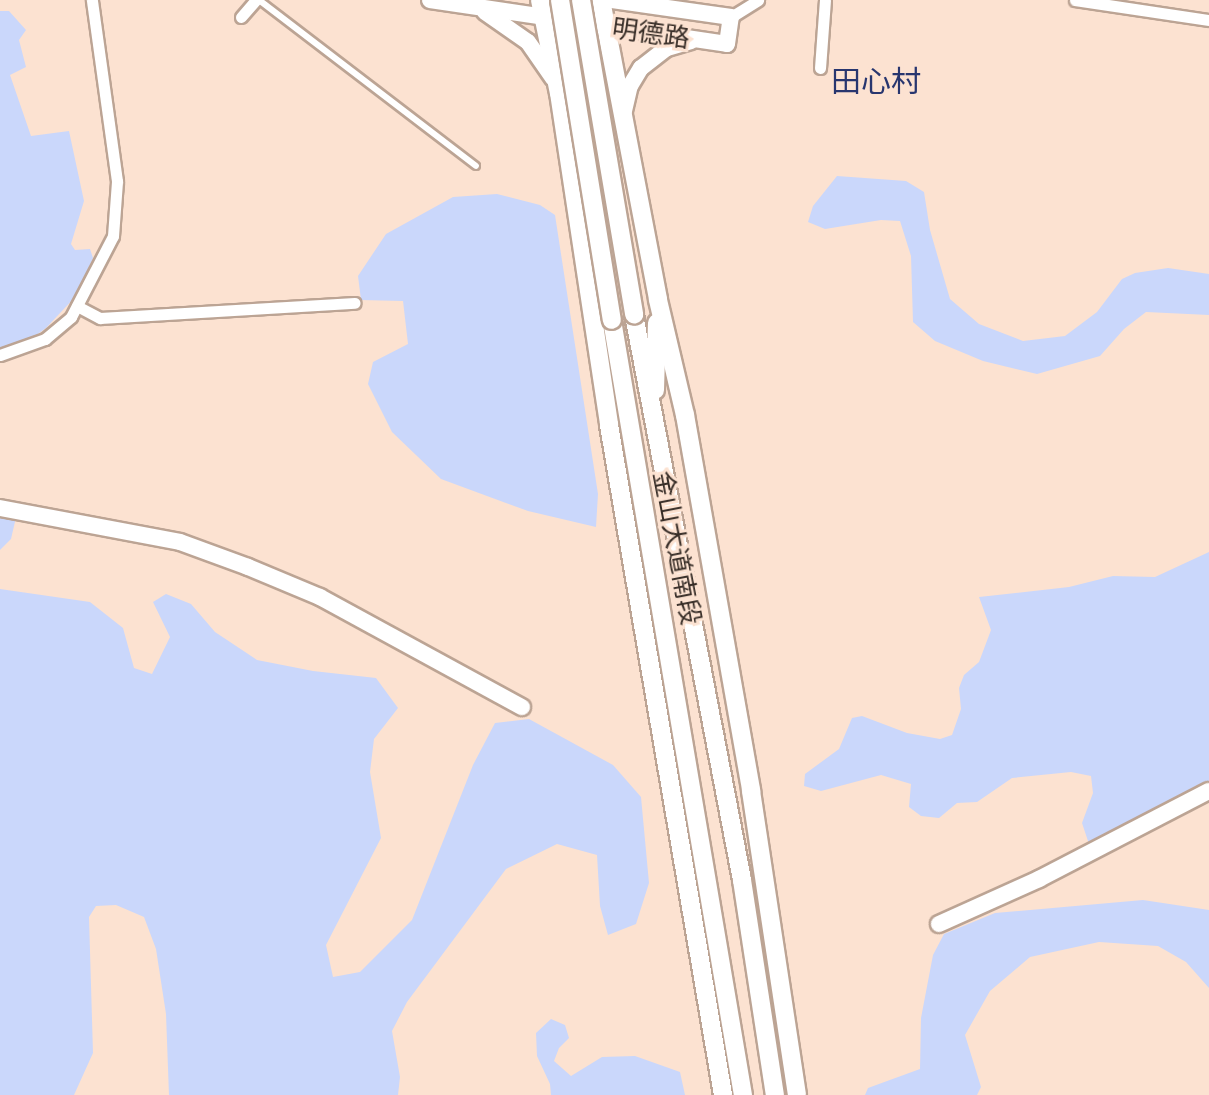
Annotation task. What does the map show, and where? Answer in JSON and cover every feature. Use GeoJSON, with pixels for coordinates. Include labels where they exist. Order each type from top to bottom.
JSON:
{"type":"FeatureCollection","features":[{"type":"Feature","properties":{"kind":"main road","name":"金山大道南段"},"geometry":{"type":"LineString","coordinates":[[560,0],[629,434],[743,1095]]}},
{"type":"Feature","properties":{"kind":"main road","name":"金山大道南段"},"geometry":{"type":"LineString","coordinates":[[581,0],[654,428],[751,937],[775,1095]]}},
{"type":"Feature","properties":{"kind":"main road"},"geometry":{"type":"LineString","coordinates":[[601,0],[658,300],[685,415],[740,729],[796,1092]]}},
{"type":"Feature","properties":{"kind":"main road"},"geometry":{"type":"LineString","coordinates":[[541,8],[559,93],[593,302],[609,425],[722,1091]]}},
{"type":"Feature","properties":{"kind":"main road"},"geometry":{"type":"LineString","coordinates":[[654,428],[658,300]]}},
{"type":"Feature","properties":{"kind":"main road"},"geometry":{"type":"LineString","coordinates":[[593,302],[629,434]]}},
{"type":"Feature","properties":{"kind":"main road"},"geometry":{"type":"LineString","coordinates":[[751,937],[796,1092]]}},
{"type":"Feature","properties":{"kind":"main road"},"geometry":{"type":"LineString","coordinates":[[715,941],[722,1091]]}},
{"type":"Feature","properties":{"kind":"street"},"geometry":{"type":"LineString","coordinates":[[0,355],[45,339],[71,317],[113,236],[117,181],[92,0]]}},
{"type":"Feature","properties":{"kind":"street"},"geometry":{"type":"LineString","coordinates":[[241,17],[257,0]]}},
{"type":"Feature","properties":{"kind":"street","name":"明德路"},"geometry":{"type":"LineString","coordinates":[[430,0],[464,5],[541,8],[606,26],[727,44],[731,17],[612,0]]}},
{"type":"Feature","properties":{"kind":"street"},"geometry":{"type":"LineString","coordinates":[[658,0],[673,9]]}},
{"type":"Feature","properties":{"kind":"street"},"geometry":{"type":"LineString","coordinates":[[731,17],[758,0]]}},
{"type":"Feature","properties":{"kind":"street"},"geometry":{"type":"LineString","coordinates":[[820,68],[825,0]]}},
{"type":"Feature","properties":{"kind":"street"},"geometry":{"type":"LineString","coordinates":[[1075,0],[1209,20]]}},
{"type":"Feature","properties":{"kind":"street"},"geometry":{"type":"LineString","coordinates":[[1153,11],[1161,0]]}},
{"type":"Feature","properties":{"kind":"street"},"geometry":{"type":"LineString","coordinates":[[464,5],[492,16],[528,42],[547,66],[559,93]]}},
{"type":"Feature","properties":{"kind":"street"},"geometry":{"type":"LineString","coordinates":[[623,116],[630,86],[649,60],[667,48],[698,40]]}},
{"type":"Feature","properties":{"kind":"street"},"geometry":{"type":"LineString","coordinates":[[77,306],[100,318],[355,303]]}},
{"type":"Feature","properties":{"kind":"street"},"geometry":{"type":"LineString","coordinates":[[0,508],[180,542],[234,562],[320,597],[522,707]]}},
{"type":"Feature","properties":{"kind":"street"},"geometry":{"type":"LineString","coordinates":[[939,924],[1039,879],[1209,791]]}},
{"type":"Feature","properties":{"kind":"lane"},"geometry":{"type":"LineString","coordinates":[[257,0],[476,166]]}},
{"type":"Feature","properties":{"kind":"shaded area"},"geometry":{"type":"Polygon","coordinates":[[[0,11],[9,11],[26,30],[19,40],[26,67],[10,75],[31,136],[69,131],[84,201],[71,244],[75,250],[90,249],[93,258],[77,295],[46,328],[24,344],[0,352],[0,11]]]}},
{"type":"Feature","properties":{"kind":"shaded area"},"geometry":{"type":"Polygon","coordinates":[[[837,176],[906,181],[924,192],[930,230],[950,299],[979,324],[1023,341],[1065,336],[1097,312],[1122,279],[1135,273],[1168,268],[1209,274],[1209,315],[1146,312],[1124,329],[1100,356],[1037,374],[983,361],[935,341],[913,322],[911,256],[900,221],[881,220],[825,229],[808,222],[813,206],[837,176]]]}},
{"type":"Feature","properties":{"kind":"shaded area"},"geometry":{"type":"Polygon","coordinates":[[[497,194],[540,205],[555,215],[598,494],[596,527],[528,511],[441,479],[392,432],[368,384],[373,362],[408,344],[403,301],[361,300],[358,276],[386,234],[453,197],[497,194]]]}},
{"type":"Feature","properties":{"kind":"shaded area"},"geometry":{"type":"Polygon","coordinates":[[[0,498],[17,513],[11,539],[0,550],[0,498]]]}},
{"type":"Feature","properties":{"kind":"shaded area"},"geometry":{"type":"Polygon","coordinates":[[[1209,552],[1209,782],[1089,844],[1082,823],[1093,793],[1091,776],[1071,772],[1012,778],[977,802],[957,803],[939,818],[921,816],[909,807],[911,784],[881,775],[821,791],[804,786],[805,774],[839,749],[852,718],[862,716],[907,733],[940,739],[952,735],[961,709],[959,688],[964,675],[979,662],[991,630],[979,597],[1069,587],[1113,576],[1155,577],[1209,552]]]}},
{"type":"Feature","properties":{"kind":"shaded area"},"geometry":{"type":"Polygon","coordinates":[[[0,589],[90,602],[123,628],[134,668],[152,674],[170,637],[153,602],[166,594],[191,604],[215,632],[257,660],[313,671],[376,678],[398,708],[374,739],[370,772],[381,838],[326,945],[333,977],[360,972],[412,920],[473,765],[495,723],[529,719],[613,765],[641,797],[649,883],[636,924],[608,935],[600,906],[597,855],[557,844],[506,869],[407,1002],[392,1031],[400,1077],[398,1095],[169,1095],[166,1014],[156,949],[144,917],[116,905],[96,906],[89,917],[93,1053],[74,1095],[0,1095],[0,589]]]}},
{"type":"Feature","properties":{"kind":"shaded area"},"geometry":{"type":"Polygon","coordinates":[[[1143,900],[1209,910],[1209,988],[1186,962],[1158,946],[1099,942],[1030,957],[990,991],[965,1035],[981,1087],[977,1095],[865,1095],[868,1088],[920,1069],[921,1018],[933,955],[944,934],[995,913],[1143,900]]]}},
{"type":"Feature","properties":{"kind":"shaded area"},"geometry":{"type":"Polygon","coordinates":[[[551,1019],[565,1025],[569,1038],[559,1048],[554,1061],[571,1076],[602,1057],[635,1056],[680,1072],[685,1095],[551,1095],[550,1084],[537,1056],[536,1033],[551,1019]]]}},
{"type":"Feature","properties":{"kind":"district","name":"田心村"},"geometry":{"type":"Point","coordinates":[876,81]}}]}
